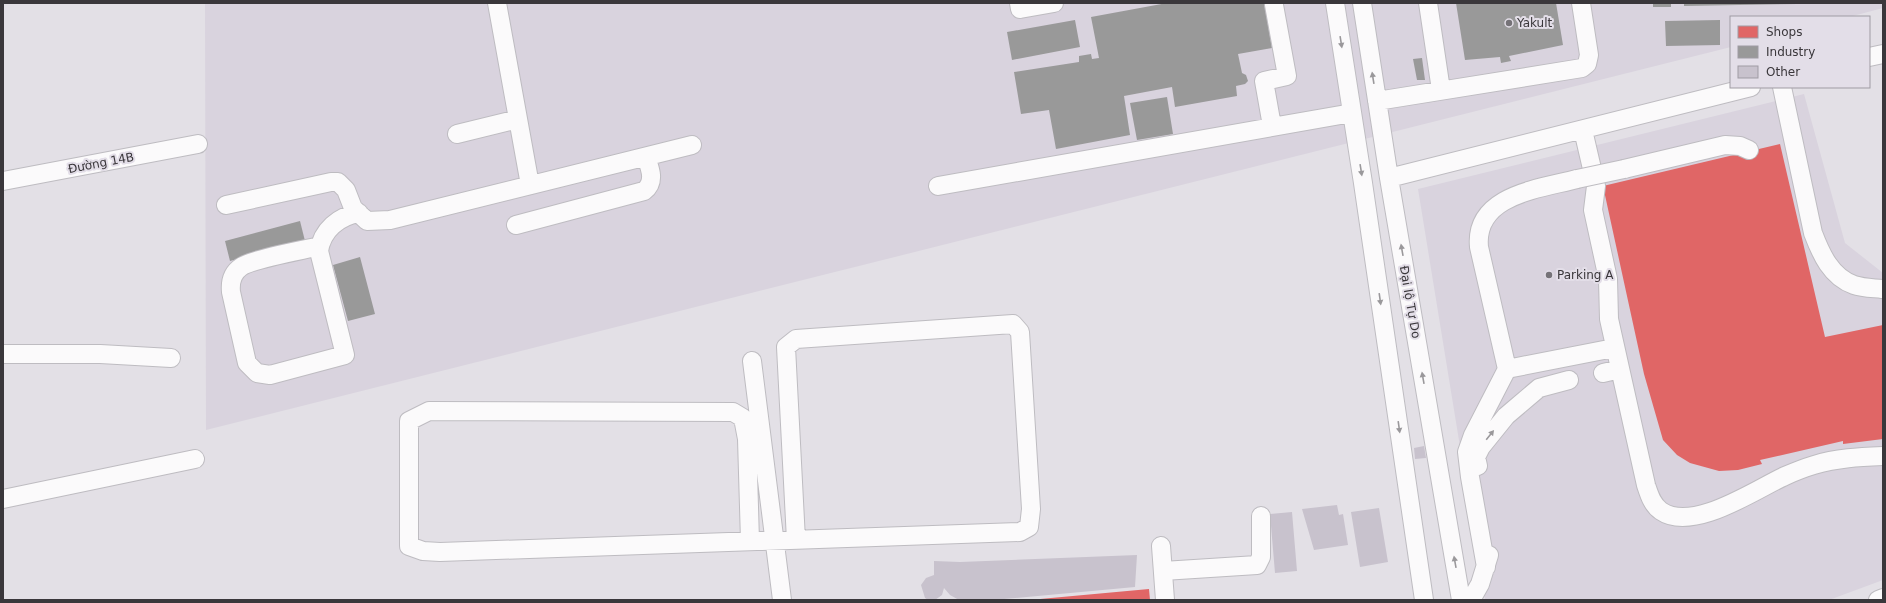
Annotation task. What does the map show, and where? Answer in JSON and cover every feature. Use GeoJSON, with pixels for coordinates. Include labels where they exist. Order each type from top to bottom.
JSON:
{"type":"FeatureCollection","features":[{"type":"Feature","properties":{"kind":"street"},"geometry":{"type":"LineString","coordinates":[[497,3],[530,185]]}},
{"type":"Feature","properties":{"kind":"street"},"geometry":{"type":"LineString","coordinates":[[1019,3],[1020,9],[1054,3]]}},
{"type":"Feature","properties":{"kind":"street"},"geometry":{"type":"LineString","coordinates":[[1335,3],[1424,600]]}},
{"type":"Feature","properties":{"kind":"street","name":"Đại lộ Tự Do"},"geometry":{"type":"LineString","coordinates":[[1362,3],[1389,178],[1461,600]]}},
{"type":"Feature","properties":{"kind":"street"},"geometry":{"type":"LineString","coordinates":[[1428,3],[1441,90]]}},
{"type":"Feature","properties":{"kind":"street"},"geometry":{"type":"LineString","coordinates":[[1377,101],[1584,66],[1589,55],[1581,3]]}},
{"type":"Feature","properties":{"kind":"street"},"geometry":{"type":"LineString","coordinates":[[1272,126],[1264,81],[1287,76],[1274,5]]}},
{"type":"Feature","properties":{"kind":"street"},"geometry":{"type":"LineString","coordinates":[[1870,57],[1883,54]]}},
{"type":"Feature","properties":{"kind":"street"},"geometry":{"type":"LineString","coordinates":[[1389,178],[1747,88]]}},
{"type":"Feature","properties":{"kind":"street"},"geometry":{"type":"LineString","coordinates":[[1782,88],[1813,233],[1822,254],[1841,279],[1855,286],[1882,289]]}},
{"type":"Feature","properties":{"kind":"street"},"geometry":{"type":"LineString","coordinates":[[938,186],[1352,113]]}},
{"type":"Feature","properties":{"kind":"street"},"geometry":{"type":"LineString","coordinates":[[457,134],[518,119]]}},
{"type":"Feature","properties":{"kind":"street"},"geometry":{"type":"LineString","coordinates":[[1583,130],[1596,186],[1593,210],[1608,279],[1609,291],[1607,304],[1614,348],[1612,371],[1646,485],[1653,502],[1657,507],[1665,514],[1684,516],[1708,512],[1739,500],[1786,475],[1814,465],[1840,459],[1880,458]]}},
{"type":"Feature","properties":{"kind":"street","name":"Đường 14B"},"geometry":{"type":"LineString","coordinates":[[3,181],[198,144]]}},
{"type":"Feature","properties":{"kind":"street"},"geometry":{"type":"LineString","coordinates":[[1486,567],[1467,452],[1473,435],[1507,369],[1478,236],[1485,217],[1494,207],[1503,201],[1518,195],[1577,179],[1725,145],[1740,146],[1749,150]]}},
{"type":"Feature","properties":{"kind":"street"},"geometry":{"type":"LineString","coordinates":[[226,205],[331,182],[338,182],[346,190],[353,208],[367,221],[390,220],[646,156],[692,146]]}},
{"type":"Feature","properties":{"kind":"street"},"geometry":{"type":"LineString","coordinates":[[516,225],[644,191],[648,188],[651,182],[651,174],[646,156]]}},
{"type":"Feature","properties":{"kind":"street"},"geometry":{"type":"LineString","coordinates":[[320,246],[246,264],[234,274],[230,285],[231,292],[247,363],[257,373],[270,375],[345,355],[320,256],[320,246],[326,232],[332,225],[344,217],[358,213]]}},
{"type":"Feature","properties":{"kind":"street"},"geometry":{"type":"LineString","coordinates":[[750,541],[747,438],[743,418],[733,412],[429,411],[409,421],[409,546],[424,551],[796,540],[1020,532],[1029,527],[1031,509],[1020,332],[1013,324],[796,339],[786,346],[796,540]]}},
{"type":"Feature","properties":{"kind":"street"},"geometry":{"type":"LineString","coordinates":[[1507,369],[1614,348]]}},
{"type":"Feature","properties":{"kind":"street"},"geometry":{"type":"LineString","coordinates":[[3,354],[100,354],[171,358]]}},
{"type":"Feature","properties":{"kind":"street"},"geometry":{"type":"LineString","coordinates":[[752,361],[782,600]]}},
{"type":"Feature","properties":{"kind":"street"},"geometry":{"type":"LineString","coordinates":[[1471,600],[1480,584],[1490,552],[1476,457],[1488,436],[1506,416],[1531,394],[1548,385],[1569,380]]}},
{"type":"Feature","properties":{"kind":"street"},"geometry":{"type":"LineString","coordinates":[[3,499],[195,459]]}},
{"type":"Feature","properties":{"kind":"street"},"geometry":{"type":"LineString","coordinates":[[1163,571],[1257,565],[1261,557],[1261,516]]}},
{"type":"Feature","properties":{"kind":"street"},"geometry":{"type":"LineString","coordinates":[[1161,546],[1165,600]]}},
{"type":"Feature","properties":{"kind":"street"},"geometry":{"type":"LineString","coordinates":[[1878,600],[1883,598]]}},
{"type":"Feature","properties":{"kind":"shaded area"},"geometry":{"type":"Polygon","coordinates":[[[205,3],[1883,3],[1883,8],[1853,16],[1730,16],[1730,47],[206,430],[205,3]]]}},
{"type":"Feature","properties":{"kind":"shaded area"},"geometry":{"type":"Polygon","coordinates":[[[1804,94],[1845,243],[1883,273],[1883,580],[1829,600],[1485,600],[1418,189],[1804,94]]]}},
{"type":"Feature","properties":{"kind":"building: Shops"},"geometry":{"type":"Polygon","coordinates":[[[1780,144],[1825,337],[1883,325],[1883,439],[1843,444],[1843,441],[1760,460],[1762,464],[1738,470],[1719,471],[1690,463],[1677,455],[1663,440],[1644,374],[1603,186],[1780,144]]]}},
{"type":"Feature","properties":{"kind":"building: Shops"},"geometry":{"type":"Polygon","coordinates":[[[1149,589],[1150,600],[1040,600],[1040,599],[1149,589]]]}},
{"type":"Feature","properties":{"kind":"building: Industry"},"geometry":{"type":"Polygon","coordinates":[[[1167,3],[1264,3],[1272,48],[1238,54],[1242,73],[1246,75],[1248,81],[1245,84],[1236,86],[1237,96],[1175,107],[1172,87],[1124,96],[1130,135],[1056,149],[1049,110],[1021,114],[1014,72],[1079,62],[1079,56],[1091,54],[1092,59],[1099,58],[1091,17],[1167,3]]]}},
{"type":"Feature","properties":{"kind":"building: Industry","name":"Yakult"},"geometry":{"type":"Polygon","coordinates":[[[1456,3],[1556,3],[1563,45],[1509,56],[1511,61],[1501,63],[1500,57],[1465,60],[1456,3]]]}},
{"type":"Feature","properties":{"kind":"building: Industry"},"geometry":{"type":"Polygon","coordinates":[[[1653,3],[1671,3],[1671,7],[1653,7],[1653,3]]]}},
{"type":"Feature","properties":{"kind":"building: Industry"},"geometry":{"type":"Polygon","coordinates":[[[1684,3],[1797,3],[1797,4],[1684,6],[1684,3]]]}},
{"type":"Feature","properties":{"kind":"building: Industry"},"geometry":{"type":"Polygon","coordinates":[[[1075,20],[1080,47],[1012,60],[1007,32],[1075,20]]]}},
{"type":"Feature","properties":{"kind":"building: Industry"},"geometry":{"type":"Polygon","coordinates":[[[1720,20],[1720,45],[1666,46],[1665,21],[1720,20]]]}},
{"type":"Feature","properties":{"kind":"building: Industry"},"geometry":{"type":"Polygon","coordinates":[[[1422,58],[1425,80],[1417,80],[1413,59],[1422,58]]]}},
{"type":"Feature","properties":{"kind":"building: Industry"},"geometry":{"type":"Polygon","coordinates":[[[1167,97],[1173,134],[1137,140],[1130,103],[1167,97]]]}},
{"type":"Feature","properties":{"kind":"building: Industry"},"geometry":{"type":"Polygon","coordinates":[[[300,221],[305,241],[230,261],[225,241],[300,221]]]}},
{"type":"Feature","properties":{"kind":"building: Industry"},"geometry":{"type":"Polygon","coordinates":[[[360,257],[375,314],[348,321],[333,265],[360,257]]]}},
{"type":"Feature","properties":{"kind":"building: Other"},"geometry":{"type":"Polygon","coordinates":[[[1424,446],[1426,458],[1415,459],[1414,448],[1424,446]]]}},
{"type":"Feature","properties":{"kind":"building: Other"},"geometry":{"type":"Polygon","coordinates":[[[1337,505],[1339,515],[1343,514],[1348,545],[1314,550],[1302,509],[1337,505]]]}},
{"type":"Feature","properties":{"kind":"building: Other"},"geometry":{"type":"Polygon","coordinates":[[[1379,508],[1388,562],[1360,567],[1351,512],[1379,508]]]}},
{"type":"Feature","properties":{"kind":"building: Other"},"geometry":{"type":"Polygon","coordinates":[[[1292,512],[1297,571],[1275,573],[1270,514],[1292,512]]]}},
{"type":"Feature","properties":{"kind":"building: Other"},"geometry":{"type":"Polygon","coordinates":[[[1137,555],[1135,587],[993,600],[959,600],[950,595],[944,588],[942,595],[935,600],[928,600],[925,598],[921,585],[926,578],[934,575],[934,561],[960,562],[1137,555]]]}},
{"type":"Feature","properties":{"kind":"place","name":"Yakult"},"geometry":{"type":"Point","coordinates":[1509,23]}},
{"type":"Feature","properties":{"kind":"place","name":"Parking A"},"geometry":{"type":"Point","coordinates":[1549,275]}}]}
